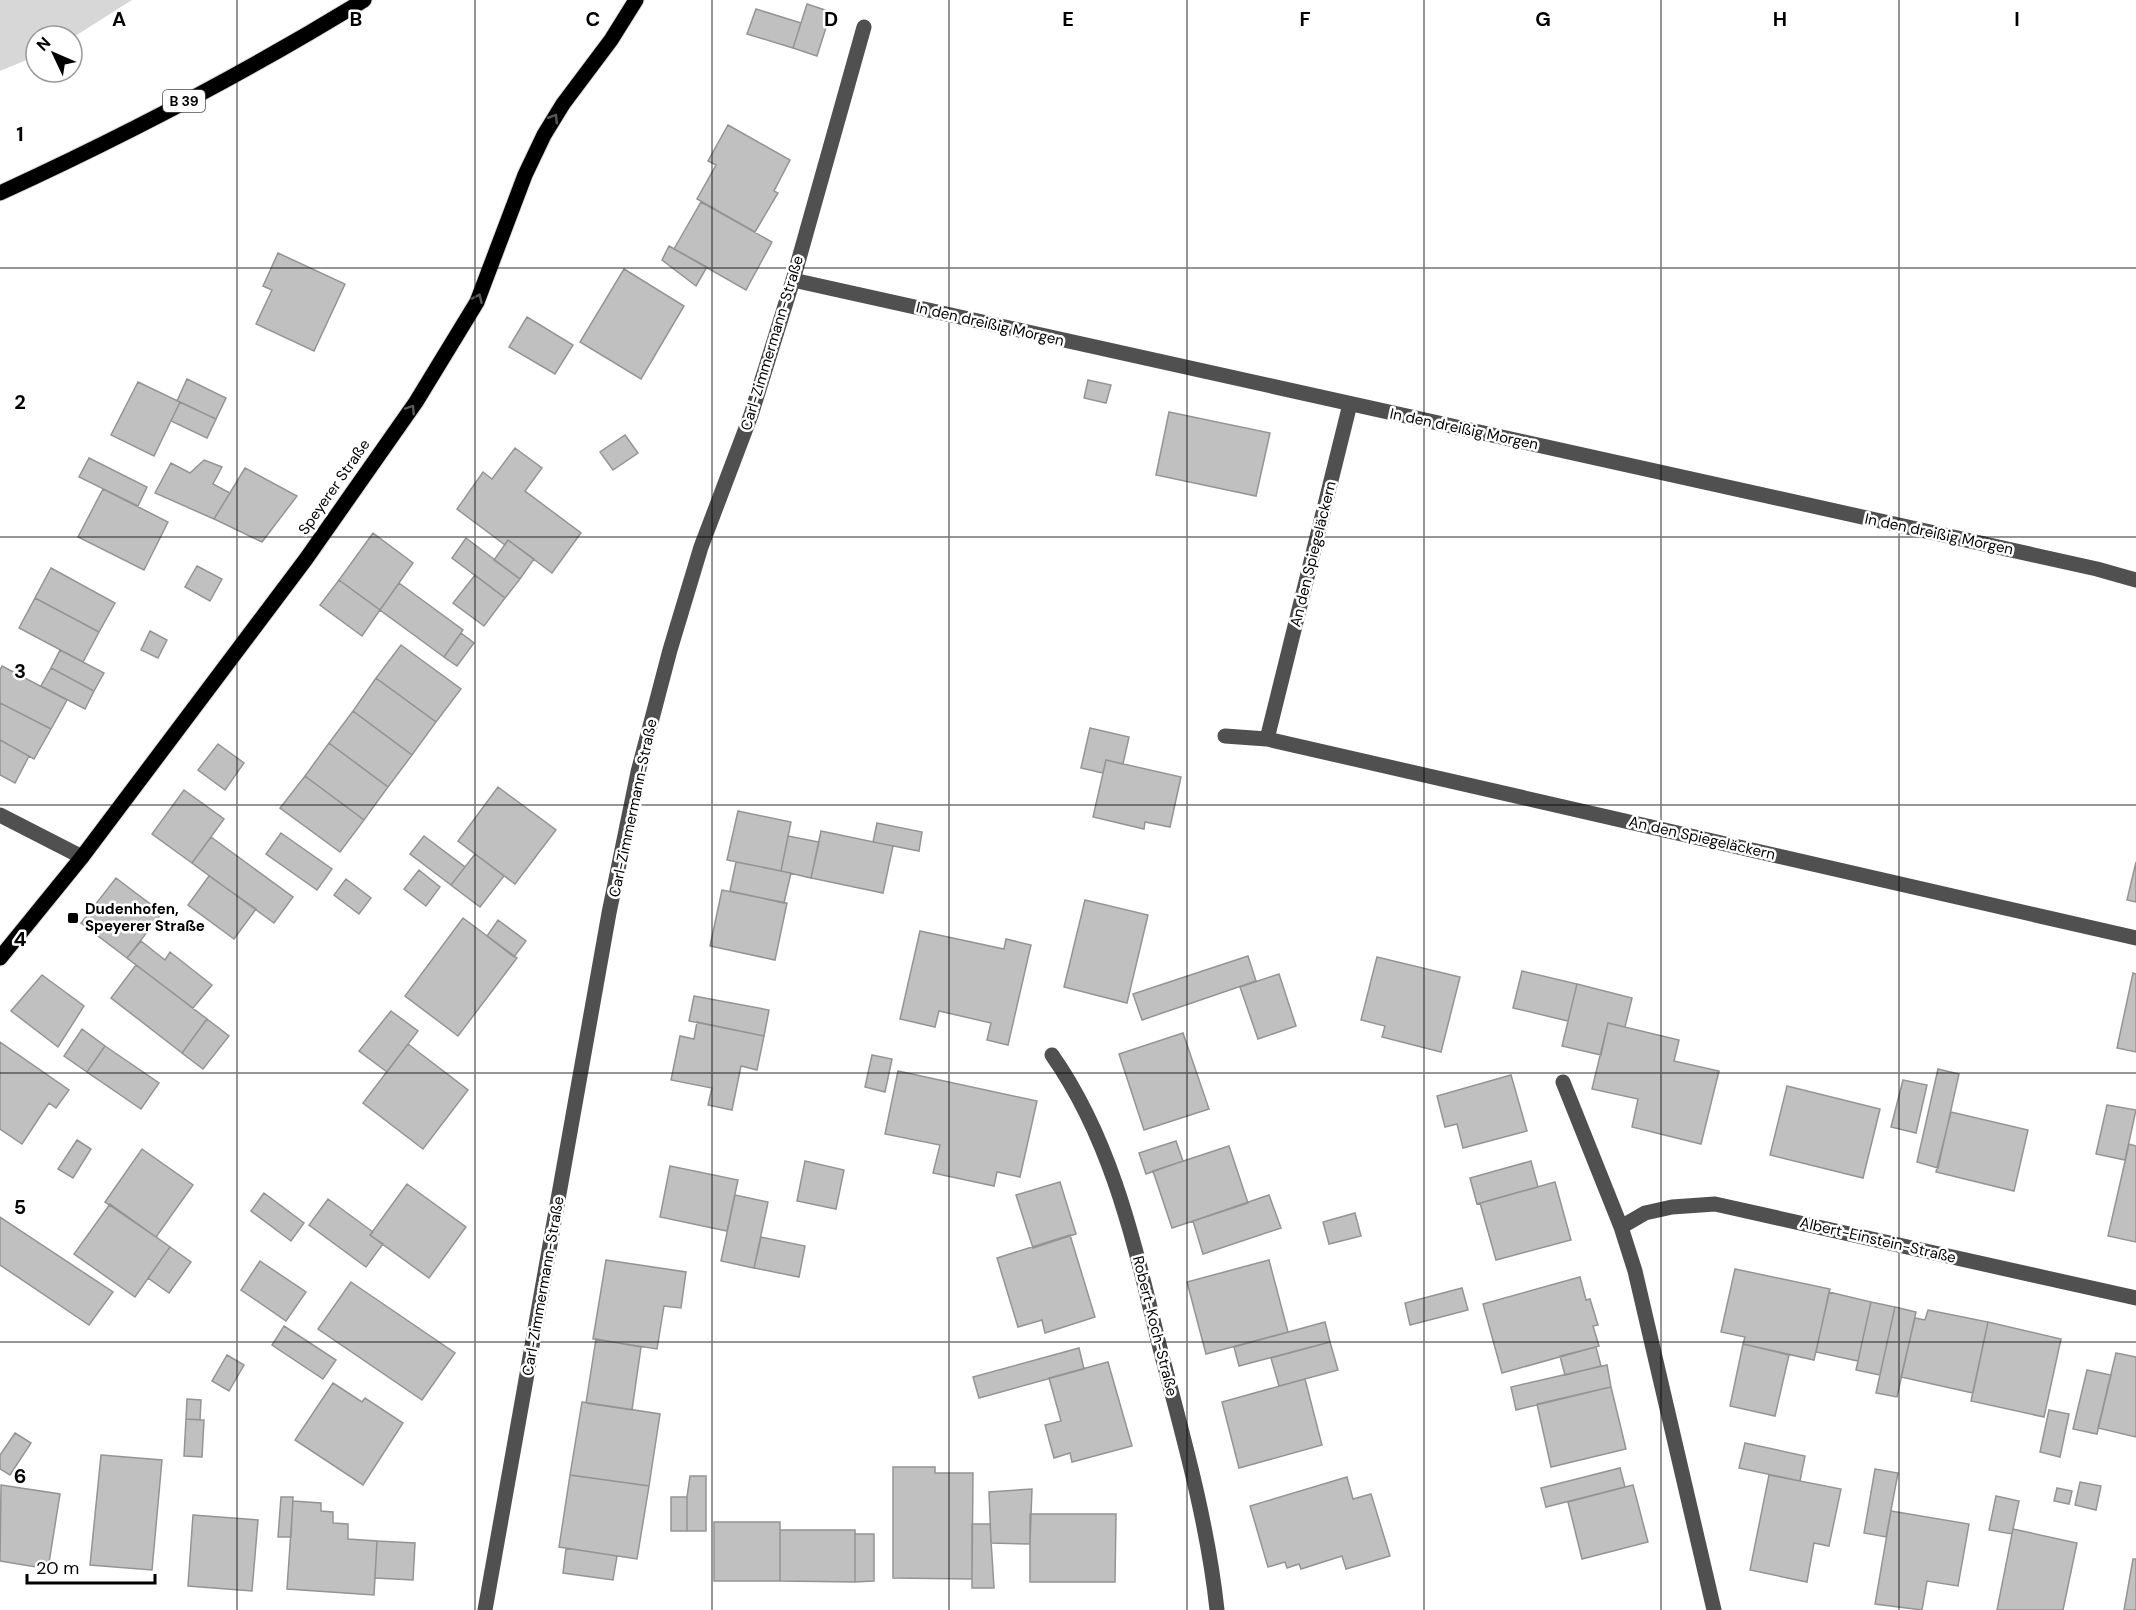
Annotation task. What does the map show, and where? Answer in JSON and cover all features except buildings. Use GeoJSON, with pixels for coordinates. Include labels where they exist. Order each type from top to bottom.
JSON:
{"type":"FeatureCollection","features":[{"type":"Feature","properties":{"kind":"main road","name":"B 39"},"geometry":{"type":"LineString","coordinates":[[0,193],[85,154],[328,22],[364,0]]}},
{"type":"Feature","properties":{"kind":"main road","name":"Speyerer Straße"},"geometry":{"type":"LineString","coordinates":[[0,958],[82,857],[299,568],[416,402],[477,302],[525,175],[544,135],[563,104],[611,40],[636,0]]}},
{"type":"Feature","properties":{"kind":"street","name":"Carl-Zimmermann-Straße"},"geometry":{"type":"LineString","coordinates":[[485,1610],[609,913],[638,772],[670,650],[701,547],[751,415],[793,280],[864,27]]}},
{"type":"Feature","properties":{"kind":"street","name":"In den dreißig Morgen"},"geometry":{"type":"LineString","coordinates":[[793,280],[2097,569],[2136,580]]}},
{"type":"Feature","properties":{"kind":"street","name":"An den Spiegeläckern"},"geometry":{"type":"LineString","coordinates":[[1267,739],[1350,404]]}},
{"type":"Feature","properties":{"kind":"street","name":"An den Spiegeläckern"},"geometry":{"type":"LineString","coordinates":[[1225,736],[1267,739],[2136,938]]}},
{"type":"Feature","properties":{"kind":"street"},"geometry":{"type":"LineString","coordinates":[[0,815],[82,857]]}},
{"type":"Feature","properties":{"kind":"street","name":"Robert-Koch-Straße"},"geometry":{"type":"LineString","coordinates":[[1052,1055],[1080,1099],[1123,1202],[1201,1516],[1217,1610]]}},
{"type":"Feature","properties":{"kind":"street"},"geometry":{"type":"LineString","coordinates":[[1563,1082],[1621,1227],[1635,1271],[1714,1610]]}},
{"type":"Feature","properties":{"kind":"street","name":"Albert-Einstein-Straße"},"geometry":{"type":"LineString","coordinates":[[1621,1227],[1645,1213],[1672,1207],[1715,1204],[2136,1298]]}},
{"type":"Feature","properties":{"kind":"shaded area"},"geometry":{"type":"Polygon","coordinates":[[[0,0],[132,0],[84,30],[84,24],[24,24],[24,61],[0,71],[0,0]]]}},
{"type":"Feature","properties":{"kind":"place","name":"Dudenhofen, Speyerer Straße"},"geometry":{"type":"Point","coordinates":[73,918]}}]}
